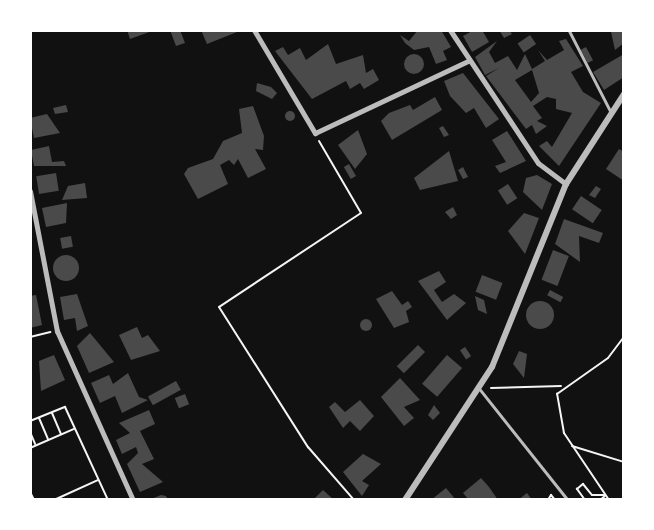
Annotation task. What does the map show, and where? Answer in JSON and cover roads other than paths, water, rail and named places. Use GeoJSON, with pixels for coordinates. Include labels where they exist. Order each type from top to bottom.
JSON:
{"type":"FeatureCollection","features":[{"type":"Feature","properties":{"kind":"street"},"geometry":{"type":"LineString","coordinates":[[254,30],[314,133],[468,61]]}},
{"type":"Feature","properties":{"kind":"street"},"geometry":{"type":"LineString","coordinates":[[450,30],[538,163],[566,184]]}},
{"type":"Feature","properties":{"kind":"street"},"geometry":{"type":"LineString","coordinates":[[405,500],[479,388],[566,184],[610,110],[624,94]]}},
{"type":"Feature","properties":{"kind":"street"},"geometry":{"type":"LineString","coordinates":[[30,191],[58,331],[133,500]]}},
{"type":"Feature","properties":{"kind":"lane"},"geometry":{"type":"LineString","coordinates":[[569,30],[610,110]]}},
{"type":"Feature","properties":{"kind":"lane"},"geometry":{"type":"LineString","coordinates":[[479,388],[568,500]]}}]}
